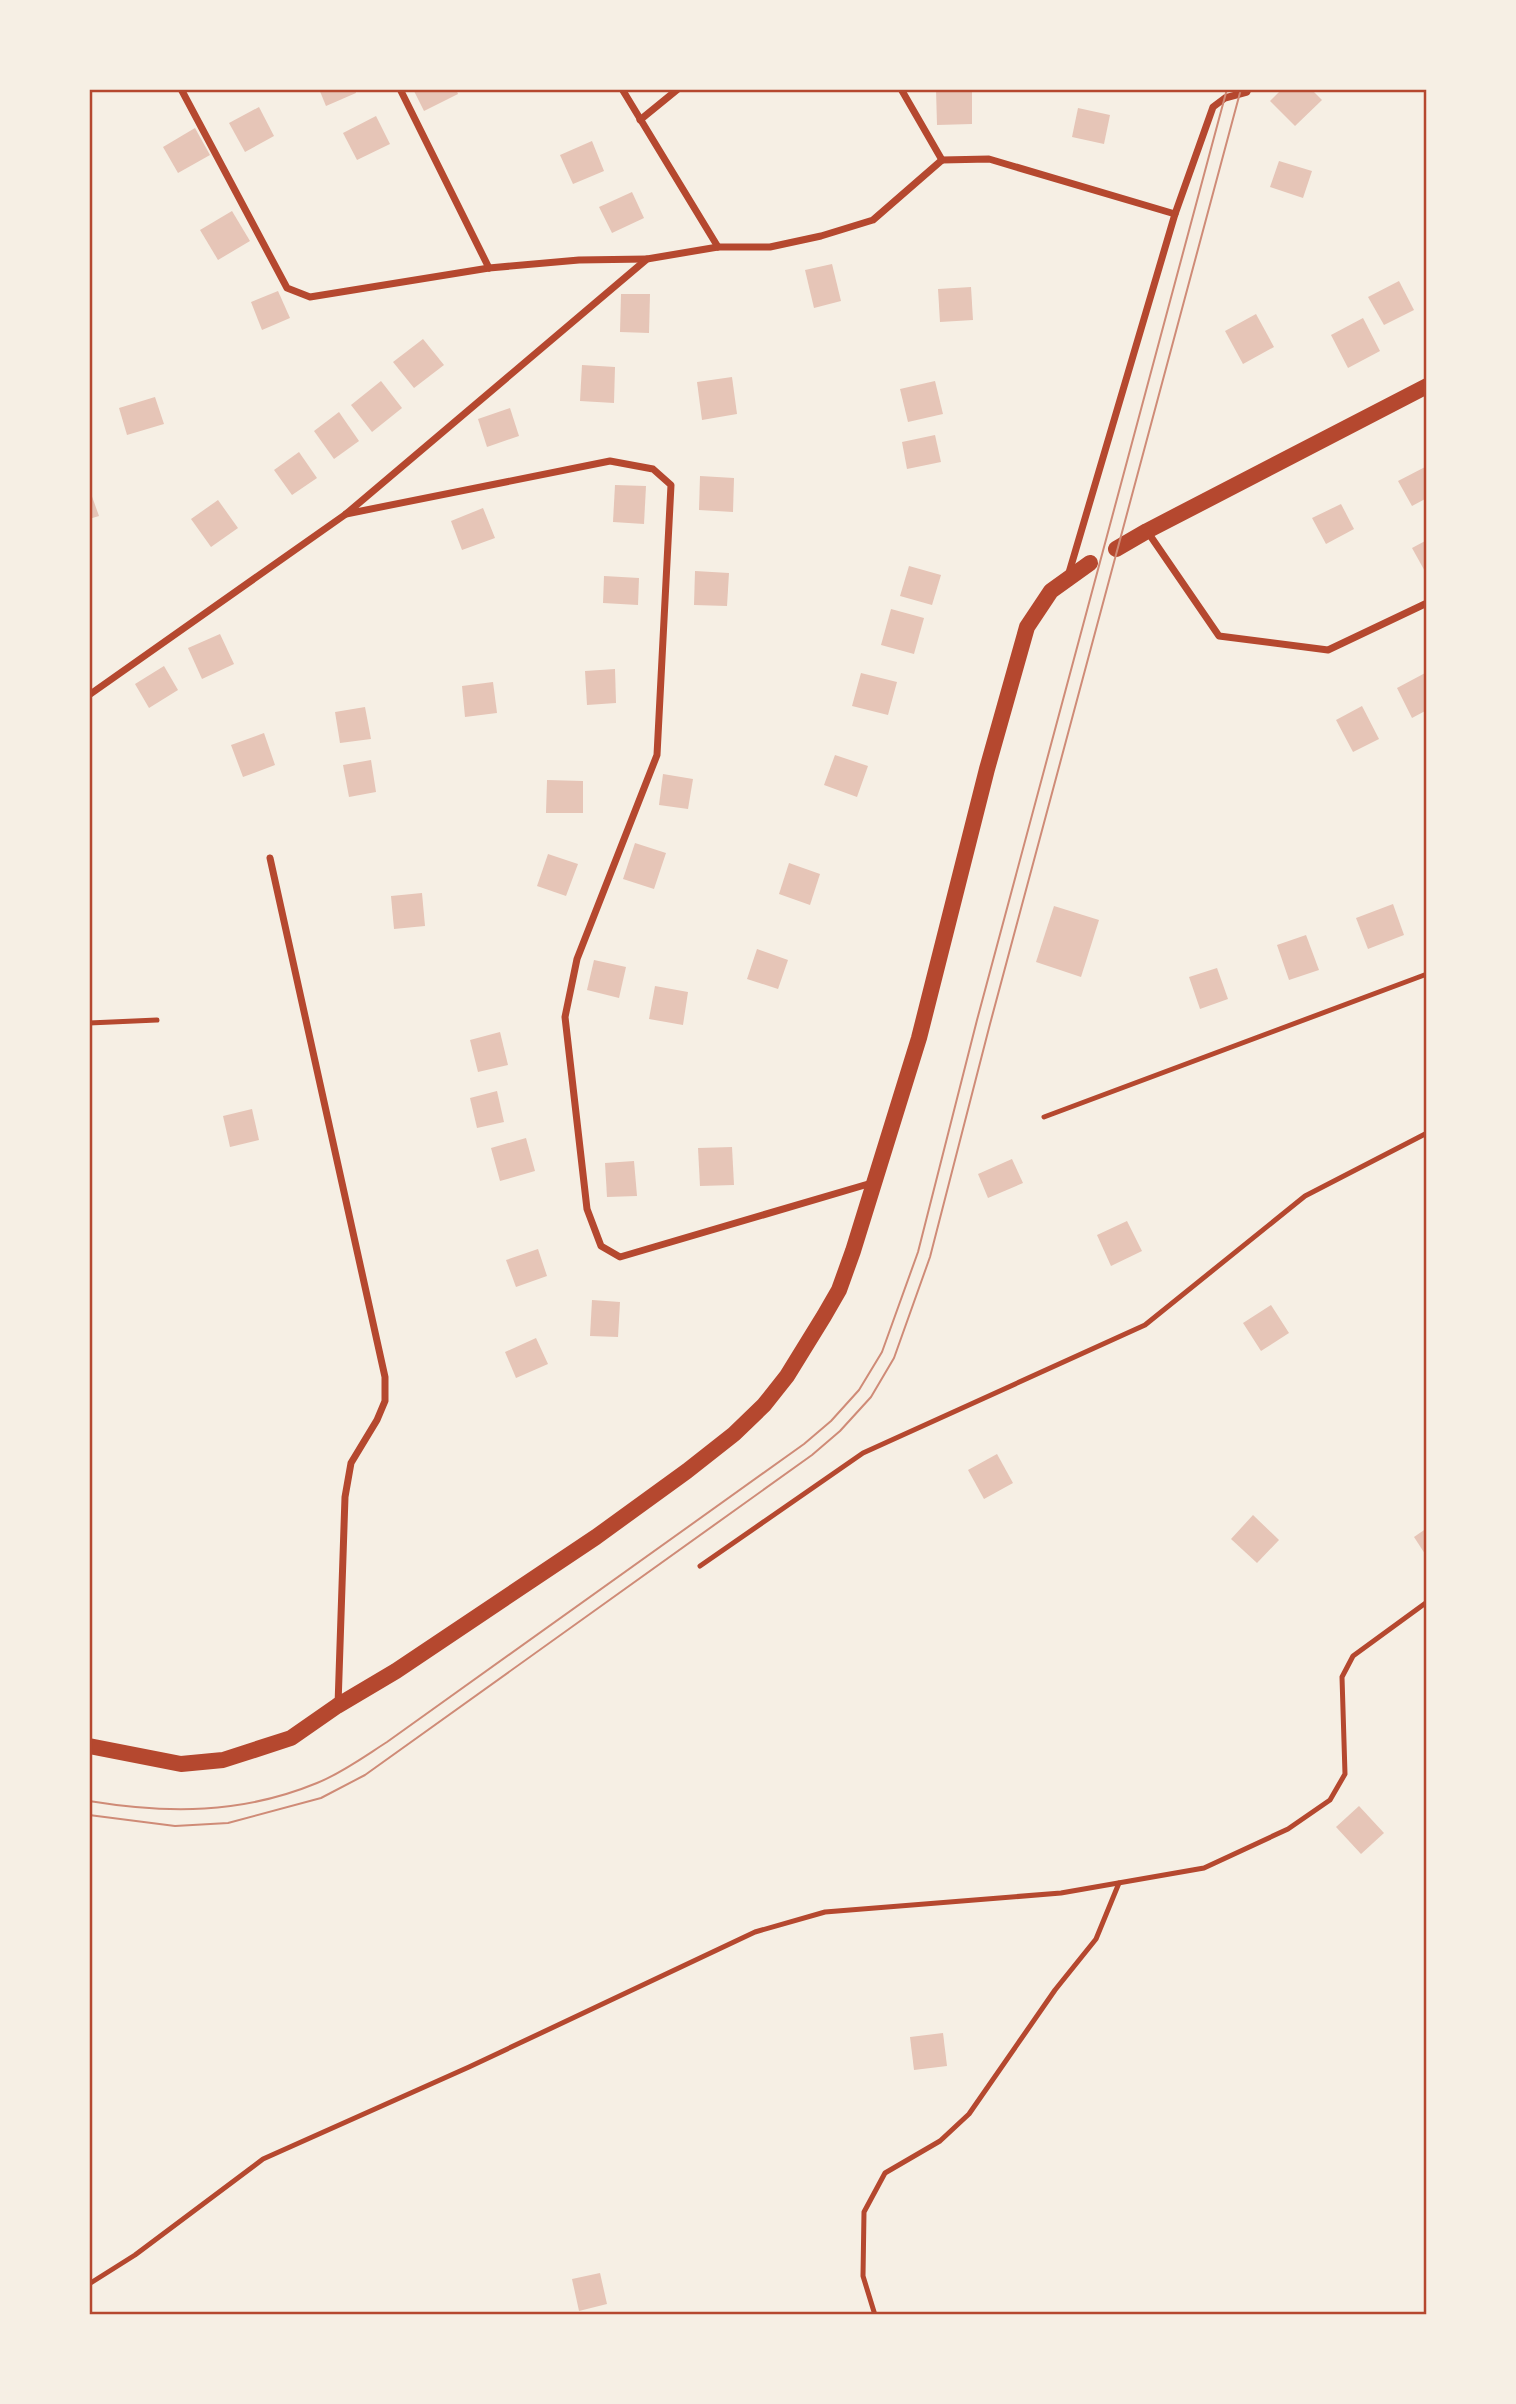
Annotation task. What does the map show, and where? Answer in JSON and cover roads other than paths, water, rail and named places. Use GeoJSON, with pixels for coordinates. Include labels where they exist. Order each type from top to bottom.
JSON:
{"type":"FeatureCollection","features":[{"type":"Feature","properties":{"kind":"main road"},"geometry":{"type":"LineString","coordinates":[[1116,549],[1427,386]]}},
{"type":"Feature","properties":{"kind":"main road"},"geometry":{"type":"LineString","coordinates":[[89,1746],[181,1764],[223,1760],[291,1738],[337,1706],[396,1671],[596,1536],[687,1471],[734,1434],[764,1405],[787,1376],[839,1290],[919,1038],[987,769],[1027,627],[1051,591],[1090,563]]}},
{"type":"Feature","properties":{"kind":"street"},"geometry":{"type":"LineString","coordinates":[[181,89],[287,288],[310,297],[489,268],[579,260],[647,259],[718,247],[771,247],[821,236],[873,219],[942,160],[989,159],[1175,214]]}},
{"type":"Feature","properties":{"kind":"street"},"geometry":{"type":"LineString","coordinates":[[400,89],[489,268]]}},
{"type":"Feature","properties":{"kind":"street"},"geometry":{"type":"LineString","coordinates":[[622,89],[718,247]]}},
{"type":"Feature","properties":{"kind":"street"},"geometry":{"type":"LineString","coordinates":[[640,120],[678,89]]}},
{"type":"Feature","properties":{"kind":"street"},"geometry":{"type":"LineString","coordinates":[[901,89],[942,160]]}},
{"type":"Feature","properties":{"kind":"street"},"geometry":{"type":"LineString","coordinates":[[1067,579],[1175,214],[1213,107],[1225,99],[1247,92],[1248,89]]}},
{"type":"Feature","properties":{"kind":"street"},"geometry":{"type":"LineString","coordinates":[[89,695],[346,513],[647,259]]}},
{"type":"Feature","properties":{"kind":"street"},"geometry":{"type":"LineString","coordinates":[[346,513],[610,461],[653,469],[671,485],[657,755],[577,959],[565,1017],[587,1209],[601,1246],[620,1257],[875,1181]]}},
{"type":"Feature","properties":{"kind":"street"},"geometry":{"type":"LineString","coordinates":[[1147,531],[1219,636],[1328,650],[1427,603]]}},
{"type":"Feature","properties":{"kind":"street"},"geometry":{"type":"LineString","coordinates":[[270,858],[385,1377],[385,1401],[352,1463],[345,1497],[337,1706]]}},
{"type":"Feature","properties":{"kind":"lane"},"geometry":{"type":"LineString","coordinates":[[1044,1117],[1427,974]]}},
{"type":"Feature","properties":{"kind":"lane"},"geometry":{"type":"LineString","coordinates":[[89,1023],[157,1020]]}},
{"type":"Feature","properties":{"kind":"lane"},"geometry":{"type":"LineString","coordinates":[[700,1566],[863,1452],[1146,1325],[1305,1196],[1427,1133]]}},
{"type":"Feature","properties":{"kind":"lane"},"geometry":{"type":"LineString","coordinates":[[89,2284],[135,2255],[263,2159],[469,2067],[755,1932],[825,1912],[1061,1893],[1204,1868],[1288,1829],[1330,1800],[1345,1773],[1342,1677],[1353,1656],[1427,1602]]}},
{"type":"Feature","properties":{"kind":"lane"},"geometry":{"type":"LineString","coordinates":[[875,2315],[863,2276],[864,2212],[885,2173],[940,2141],[969,2114],[1055,1990],[1096,1939],[1119,1883]]}},
{"type":"Feature","properties":{"kind":"tram line"},"geometry":{"type":"LineString","coordinates":[[89,1801],[147,1808],[204,1809],[233,1806],[289,1793],[335,1774],[387,1742],[804,1444],[831,1421],[859,1390],[882,1352],[918,1252],[977,1020],[1227,89]]}},
{"type":"Feature","properties":{"kind":"tram line"},"geometry":{"type":"LineString","coordinates":[[89,1815],[175,1826],[228,1823],[321,1798],[365,1775],[812,1455],[840,1431],[871,1397],[894,1358],[930,1257],[1241,89]]}}]}
